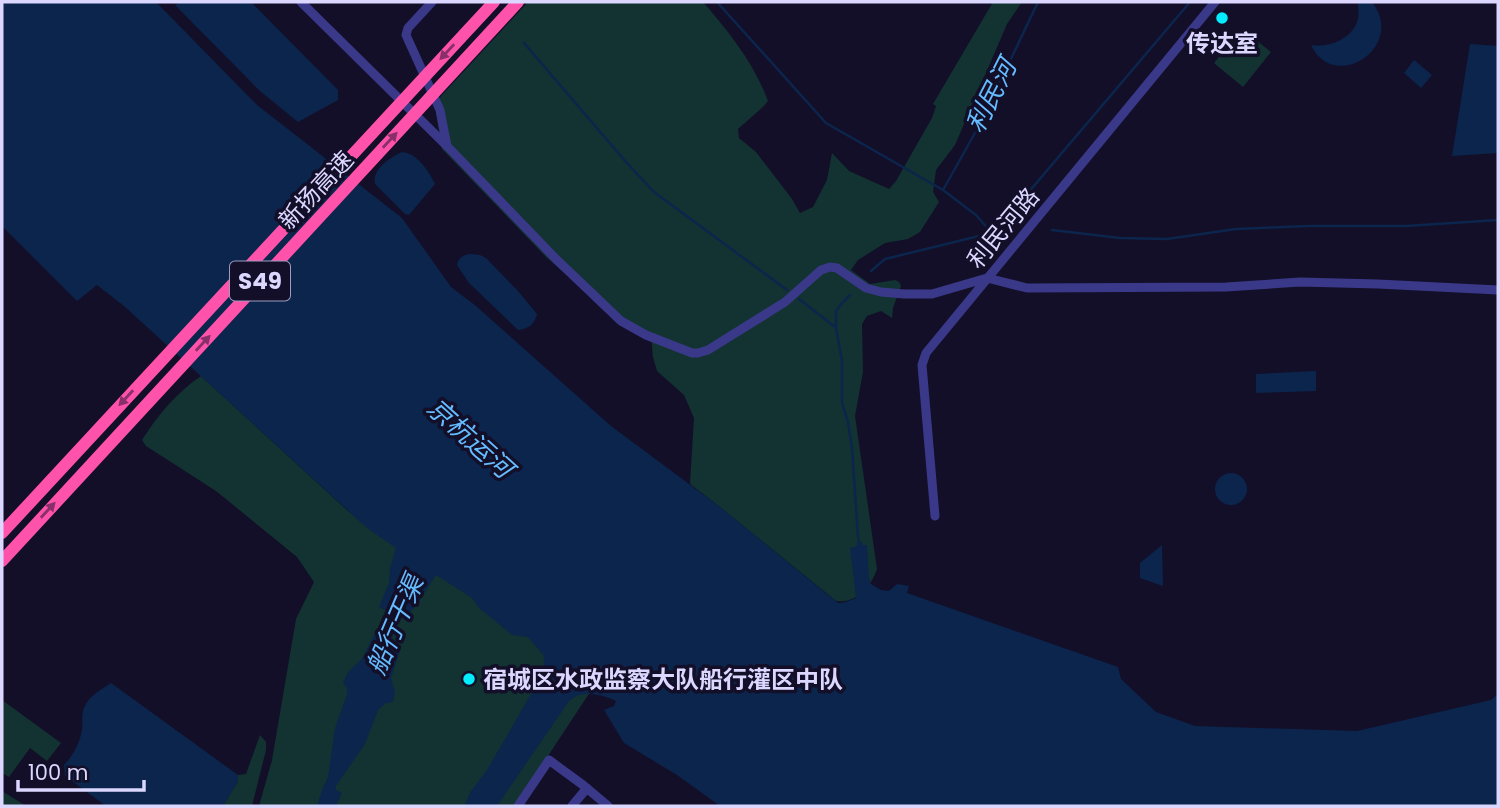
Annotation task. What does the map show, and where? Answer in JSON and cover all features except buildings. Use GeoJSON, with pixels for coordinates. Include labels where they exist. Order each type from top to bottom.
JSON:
{"type":"FeatureCollection","features":[{"type":"Feature","properties":{"kind":"highway","name":"新扬高速"},"geometry":{"type":"LineString","coordinates":[[2,533],[494,2]]}},
{"type":"Feature","properties":{"kind":"highway","name":"新扬高速"},"geometry":{"type":"LineString","coordinates":[[2,561],[518,2]]}},
{"type":"Feature","properties":{"kind":"street"},"geometry":{"type":"LineString","coordinates":[[301,2],[621,321],[646,335],[692,353],[708,350],[785,302],[821,270],[830,267],[837,268],[866,288],[904,294],[932,294],[987,278],[1027,288],[1226,287],[1300,282],[1498,290]]}},
{"type":"Feature","properties":{"kind":"street"},"geometry":{"type":"LineString","coordinates":[[432,2],[408,28],[406,35],[440,110],[447,146]]}},
{"type":"Feature","properties":{"kind":"street","name":"利民河路"},"geometry":{"type":"LineString","coordinates":[[935,516],[922,365],[926,353],[1215,2]]}},
{"type":"Feature","properties":{"kind":"street"},"geometry":{"type":"LineString","coordinates":[[518,806],[549,760],[608,806]]}},
{"type":"Feature","properties":{"kind":"street"},"geometry":{"type":"LineString","coordinates":[[572,806],[587,788]]}},
{"type":"Feature","properties":{"kind":"green space"},"geometry":{"type":"Polygon","coordinates":[[[528,2],[703,2],[748,61],[768,101],[738,129],[739,138],[756,152],[800,213],[813,207],[827,180],[832,153],[849,171],[889,189],[932,118],[936,106],[933,104],[993,2],[1022,2],[1007,24],[955,145],[936,170],[933,192],[939,202],[920,232],[908,239],[885,243],[858,260],[851,270],[870,284],[895,280],[901,286],[892,318],[881,311],[867,316],[862,324],[863,372],[855,416],[877,569],[867,588],[856,597],[836,601],[690,484],[694,418],[684,395],[657,371],[651,336],[596,300],[547,258],[442,149],[435,107],[441,96],[528,2]]]}},
{"type":"Feature","properties":{"kind":"green space"},"geometry":{"type":"Polygon","coordinates":[[[1242,29],[1271,52],[1243,87],[1214,63],[1242,29]]]}},
{"type":"Feature","properties":{"kind":"green space"},"geometry":{"type":"Polygon","coordinates":[[[201,376],[348,511],[598,680],[515,806],[259,806],[272,760],[296,619],[314,582],[297,557],[216,491],[146,446],[142,440],[168,405],[201,376]]]}},
{"type":"Feature","properties":{"kind":"green space"},"geometry":{"type":"Polygon","coordinates":[[[2,700],[61,743],[47,761],[30,748],[9,777],[2,773],[2,700]]]}},
{"type":"Feature","properties":{"kind":"green space"},"geometry":{"type":"Polygon","coordinates":[[[260,735],[266,742],[266,750],[252,806],[223,806],[238,781],[238,775],[246,774],[260,735]]]}},
{"type":"Feature","properties":{"kind":"green space"},"geometry":{"type":"Polygon","coordinates":[[[2,791],[26,806],[2,806],[2,791]]]}},
{"type":"Feature","properties":{"kind":"water"},"geometry":{"type":"Polygon","coordinates":[[[2,2],[156,2],[257,105],[402,218],[451,287],[611,426],[720,507],[838,603],[856,598],[850,548],[857,546],[858,537],[863,545],[867,545],[871,584],[881,590],[889,591],[897,584],[909,586],[907,593],[1118,667],[1121,679],[1156,712],[1195,726],[1357,731],[1491,700],[1498,694],[1498,806],[720,806],[677,775],[624,743],[604,710],[614,706],[616,701],[588,694],[579,695],[569,701],[497,806],[464,806],[543,673],[544,656],[528,637],[512,635],[479,608],[472,598],[436,575],[418,603],[405,618],[401,616],[392,638],[395,644],[401,647],[391,678],[395,692],[393,702],[386,703],[378,710],[365,744],[336,786],[336,790],[342,793],[336,806],[317,806],[328,777],[335,728],[347,694],[343,683],[348,672],[362,659],[374,635],[381,638],[385,634],[390,612],[379,607],[389,583],[396,548],[367,528],[124,306],[97,285],[77,301],[2,226],[2,2]]]}},
{"type":"Feature","properties":{"kind":"water"},"geometry":{"type":"Polygon","coordinates":[[[180,2],[251,2],[338,90],[338,100],[298,122],[260,91],[175,5],[180,2]]]}},
{"type":"Feature","properties":{"kind":"water"},"geometry":{"type":"Polygon","coordinates":[[[1358,2],[1372,2],[1380,19],[1380,35],[1374,48],[1363,59],[1350,65],[1335,65],[1322,59],[1311,45],[1325,45],[1346,37],[1358,19],[1358,2]]]}},
{"type":"Feature","properties":{"kind":"water"},"geometry":{"type":"Polygon","coordinates":[[[1470,44],[1498,46],[1498,153],[1452,156],[1470,44]]]}},
{"type":"Feature","properties":{"kind":"water"},"geometry":{"type":"Polygon","coordinates":[[[1414,60],[1432,75],[1421,88],[1404,73],[1414,60]]]}},
{"type":"Feature","properties":{"kind":"water"},"geometry":{"type":"Polygon","coordinates":[[[402,152],[417,159],[435,184],[409,215],[375,184],[379,169],[402,152]]]}},
{"type":"Feature","properties":{"kind":"water"},"geometry":{"type":"Polygon","coordinates":[[[471,254],[486,258],[518,291],[537,314],[535,321],[518,330],[469,283],[457,265],[462,257],[471,254]]]}},
{"type":"Feature","properties":{"kind":"water"},"geometry":{"type":"Polygon","coordinates":[[[1316,371],[1316,391],[1256,393],[1256,374],[1316,371]]]}},
{"type":"Feature","properties":{"kind":"water"},"geometry":{"type":"Polygon","coordinates":[[[1231,473],[1243,477],[1247,489],[1243,501],[1231,505],[1219,501],[1215,489],[1219,477],[1231,473]]]}},
{"type":"Feature","properties":{"kind":"water"},"geometry":{"type":"Polygon","coordinates":[[[1162,545],[1163,586],[1140,578],[1140,563],[1162,545]]]}},
{"type":"Feature","properties":{"kind":"water"},"geometry":{"type":"Polygon","coordinates":[[[111,683],[238,775],[238,781],[223,806],[106,806],[65,776],[64,765],[80,739],[84,708],[93,696],[111,683]]]}},
{"type":"Feature","properties":{"kind":"waterway"},"geometry":{"type":"LineString","coordinates":[[717,2],[826,123],[943,190],[976,215],[990,231]]}},
{"type":"Feature","properties":{"kind":"waterway","name":"利民河"},"geometry":{"type":"LineString","coordinates":[[943,190],[980,124],[1038,2]]}},
{"type":"Feature","properties":{"kind":"waterway"},"geometry":{"type":"LineString","coordinates":[[871,271],[885,259],[979,236],[1005,220],[1190,2]]}},
{"type":"Feature","properties":{"kind":"waterway"},"geometry":{"type":"LineString","coordinates":[[524,43],[654,192],[787,290]]}},
{"type":"Feature","properties":{"kind":"waterway"},"geometry":{"type":"LineString","coordinates":[[1052,230],[1120,238],[1167,239],[1236,229],[1406,226],[1498,220]]}},
{"type":"Feature","properties":{"kind":"waterway"},"geometry":{"type":"LineString","coordinates":[[850,295],[836,311],[836,328],[842,361],[842,403],[852,448],[858,537]]}},
{"type":"Feature","properties":{"kind":"waterway"},"geometry":{"type":"LineString","coordinates":[[799,299],[835,327]]}},
{"type":"Feature","properties":{"kind":"place","name":"传达室"},"geometry":{"type":"Point","coordinates":[1222,18]}},
{"type":"Feature","properties":{"kind":"place","name":"宿城区水政监察大队船行灌区中队"},"geometry":{"type":"Point","coordinates":[469,679]}},
{"type":"Feature","properties":{"kind":"water label","name":"京杭运河"},"geometry":{"type":"Point","coordinates":[470,438]}},
{"type":"Feature","properties":{"kind":"water label","name":"船行干渠"},"geometry":{"type":"Point","coordinates":[395,625]}}]}
